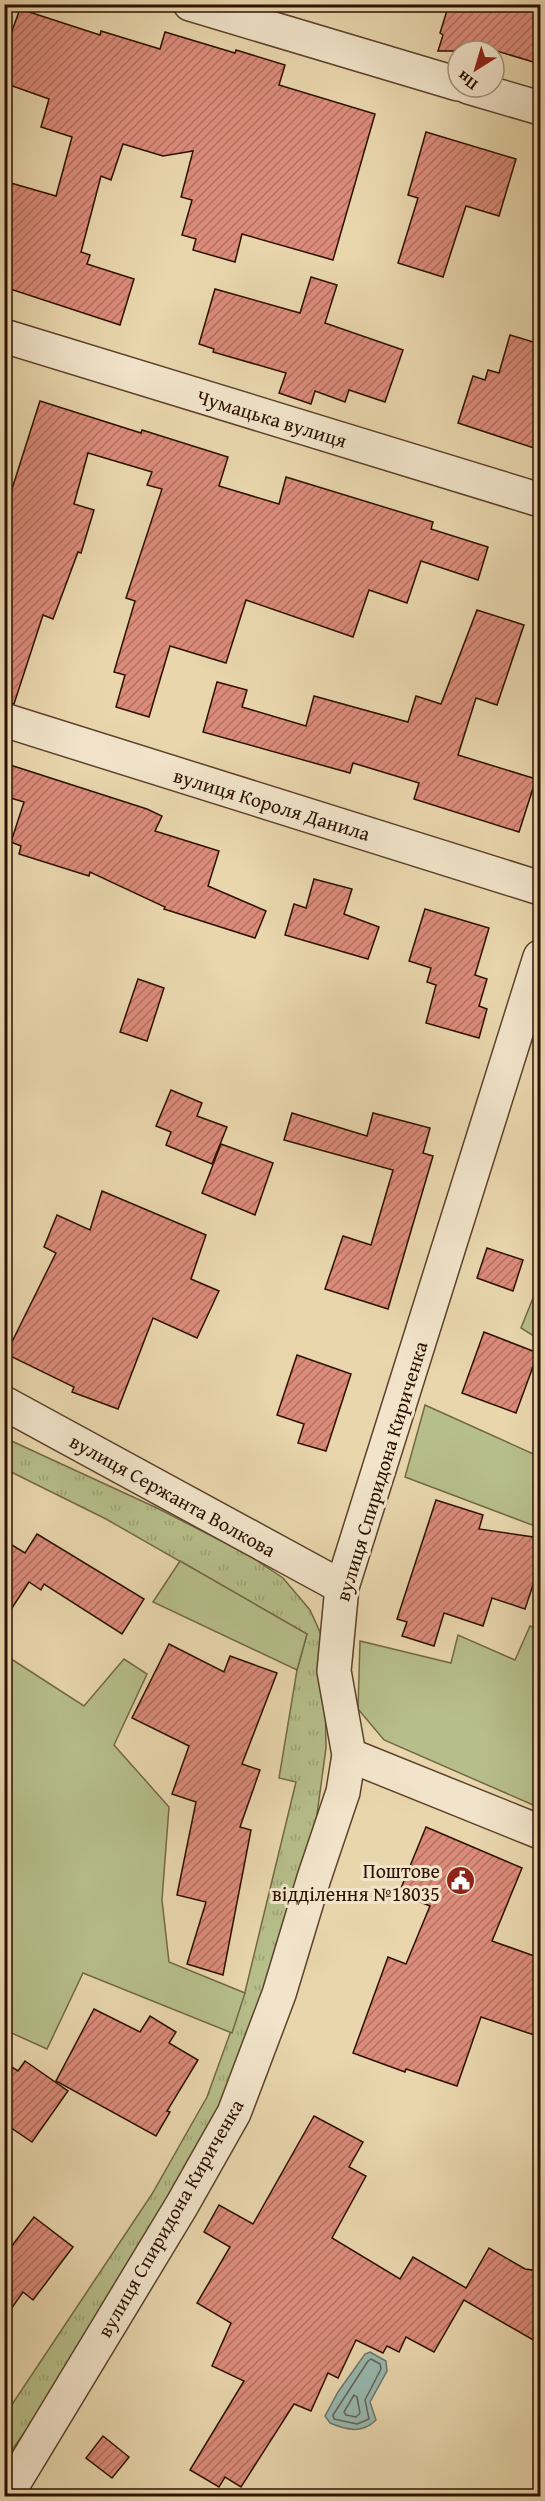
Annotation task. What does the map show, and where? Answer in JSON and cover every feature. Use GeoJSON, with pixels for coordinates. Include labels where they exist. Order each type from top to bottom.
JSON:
{"type":"FeatureCollection","features":[{"type":"Feature","properties":{"kind":"street"},"geometry":{"type":"LineString","coordinates":[[190,4],[446,80]]}},
{"type":"Feature","properties":{"kind":"street"},"geometry":{"type":"LineString","coordinates":[[506,98],[540,108]]}},
{"type":"Feature","properties":{"kind":"street","name":"Чумацька вулиця"},"geometry":{"type":"LineString","coordinates":[[4,336],[540,500]]}},
{"type":"Feature","properties":{"kind":"street","name":"вулиця Короля Данила"},"geometry":{"type":"LineString","coordinates":[[4,720],[540,888]]}},
{"type":"Feature","properties":{"kind":"street","name":"вулиця Спиридона Кириченка"},"geometry":{"type":"LineString","coordinates":[[6,2496],[182,2205],[234,2113],[279,1994],[314,1878],[344,1792],[349,1755],[334,1671],[342,1587],[540,957]]}},
{"type":"Feature","properties":{"kind":"street","name":"вулиця Сержанта Волкова"},"geometry":{"type":"LineString","coordinates":[[4,1403],[342,1587]]}},
{"type":"Feature","properties":{"kind":"street"},"geometry":{"type":"LineString","coordinates":[[349,1755],[540,1832]]}},
{"type":"Feature","properties":{"kind":"green space"},"geometry":{"type":"Polygon","coordinates":[[[533,1298],[540,1302],[540,1340],[521,1328],[533,1298]]]}},
{"type":"Feature","properties":{"kind":"green space"},"geometry":{"type":"Polygon","coordinates":[[[425,1405],[540,1457],[540,1528],[405,1477],[425,1405]]]}},
{"type":"Feature","properties":{"kind":"green space"},"geometry":{"type":"Polygon","coordinates":[[[5,1438],[157,1508],[247,1554],[283,1578],[310,1610],[324,1641],[326,1748],[315,1829],[239,2078],[62,2379],[5,2460],[5,2415],[152,2194],[207,2097],[245,1992],[296,1782],[279,1778],[297,1670],[307,1634],[106,1519],[5,1469],[5,1438]]]}},
{"type":"Feature","properties":{"kind":"green space"},"geometry":{"type":"Polygon","coordinates":[[[180,1561],[307,1634],[297,1670],[153,1602],[180,1561]]]}},
{"type":"Feature","properties":{"kind":"green space"},"geometry":{"type":"Polygon","coordinates":[[[530,1626],[540,1630],[540,1728],[536,1735],[540,1738],[540,1808],[384,1740],[358,1709],[360,1641],[451,1663],[458,1635],[515,1660],[530,1626]]]}},
{"type":"Feature","properties":{"kind":"green space"},"geometry":{"type":"Polygon","coordinates":[[[5,1655],[84,1706],[124,1659],[147,1674],[114,1745],[169,1807],[162,1900],[169,1962],[245,1993],[232,2033],[83,1973],[47,2049],[5,2030],[5,1655]]]}},
{"type":"Feature","properties":{"kind":"water"},"geometry":{"type":"Polygon","coordinates":[[[370,2352],[386,2361],[387,2371],[370,2402],[376,2420],[360,2429],[330,2423],[325,2416],[338,2392],[365,2354],[370,2352]]]}},
{"type":"Feature","properties":{"kind":"building"},"geometry":{"type":"Polygon","coordinates":[[[449,4],[511,4],[540,14],[540,64],[506,54],[506,39],[446,39],[446,51],[438,51],[443,35],[440,33],[449,4]]]}},
{"type":"Feature","properties":{"kind":"building"},"geometry":{"type":"Polygon","coordinates":[[[20,9],[100,35],[101,31],[160,49],[165,32],[235,53],[236,50],[285,65],[279,85],[375,114],[333,260],[242,234],[235,262],[193,250],[196,239],[182,235],[192,200],[181,197],[193,151],[163,156],[123,144],[111,180],[101,176],[81,252],[90,255],[87,264],[134,279],[120,325],[4,287],[4,181],[56,196],[72,137],[41,127],[49,99],[4,83],[4,53],[20,9]]]}},
{"type":"Feature","properties":{"kind":"building"},"geometry":{"type":"Polygon","coordinates":[[[426,132],[516,159],[499,216],[466,206],[443,277],[398,263],[418,198],[408,195],[426,132]]]}},
{"type":"Feature","properties":{"kind":"building"},"geometry":{"type":"Polygon","coordinates":[[[311,277],[337,285],[325,323],[403,350],[385,402],[349,390],[345,402],[315,391],[311,404],[279,393],[286,373],[213,352],[214,349],[199,344],[215,289],[300,313],[311,277]]]}},
{"type":"Feature","properties":{"kind":"building"},"geometry":{"type":"Polygon","coordinates":[[[510,335],[540,344],[540,450],[458,423],[473,376],[485,380],[488,370],[499,373],[510,335]]]}},
{"type":"Feature","properties":{"kind":"building"},"geometry":{"type":"Polygon","coordinates":[[[40,401],[141,433],[142,430],[228,457],[219,486],[279,504],[286,477],[433,522],[431,529],[488,547],[478,580],[421,561],[407,603],[369,590],[353,637],[246,600],[226,663],[170,646],[149,717],[116,707],[125,675],[114,672],[135,601],[126,598],[162,489],[147,485],[152,472],[88,453],[74,504],[94,510],[81,553],[78,552],[53,619],[43,615],[14,704],[4,702],[4,514],[40,401]]]}},
{"type":"Feature","properties":{"kind":"building"},"geometry":{"type":"Polygon","coordinates":[[[477,610],[524,625],[497,705],[476,698],[458,755],[536,779],[519,832],[414,799],[419,783],[353,763],[350,773],[203,732],[217,682],[247,690],[242,707],[306,726],[314,696],[408,722],[416,696],[441,704],[477,610]]]}},
{"type":"Feature","properties":{"kind":"building"},"geometry":{"type":"Polygon","coordinates":[[[4,763],[147,809],[162,816],[155,831],[219,851],[208,886],[266,911],[255,938],[164,909],[165,907],[90,872],[89,876],[19,854],[21,846],[11,842],[24,802],[4,796],[4,763]]]}},
{"type":"Feature","properties":{"kind":"building"},"geometry":{"type":"Polygon","coordinates":[[[314,879],[352,889],[344,914],[379,927],[368,959],[285,935],[294,904],[306,908],[314,879]]]}},
{"type":"Feature","properties":{"kind":"building"},"geometry":{"type":"Polygon","coordinates":[[[425,909],[489,928],[475,975],[487,979],[479,1006],[487,1009],[479,1038],[426,1023],[436,985],[427,982],[431,968],[409,961],[425,909]]]}},
{"type":"Feature","properties":{"kind":"building"},"geometry":{"type":"Polygon","coordinates":[[[138,979],[164,988],[147,1041],[120,1032],[138,979]]]}},
{"type":"Feature","properties":{"kind":"building"},"geometry":{"type":"Polygon","coordinates":[[[171,1090],[202,1103],[197,1116],[227,1127],[212,1164],[166,1145],[171,1132],[156,1126],[171,1090]]]}},
{"type":"Feature","properties":{"kind":"building"},"geometry":{"type":"Polygon","coordinates":[[[292,1113],[367,1136],[373,1113],[430,1128],[423,1153],[433,1156],[388,1309],[325,1289],[343,1236],[371,1245],[393,1170],[284,1140],[292,1113]]]}},
{"type":"Feature","properties":{"kind":"building"},"geometry":{"type":"Polygon","coordinates":[[[221,1144],[273,1163],[255,1215],[202,1193],[221,1144]]]}},
{"type":"Feature","properties":{"kind":"building"},"geometry":{"type":"Polygon","coordinates":[[[102,1191],[206,1235],[191,1279],[219,1291],[197,1338],[153,1318],[118,1409],[72,1392],[74,1387],[6,1354],[56,1253],[44,1247],[57,1215],[90,1230],[102,1191]]]}},
{"type":"Feature","properties":{"kind":"building"},"geometry":{"type":"Polygon","coordinates":[[[487,1248],[523,1260],[513,1291],[477,1278],[487,1248]]]}},
{"type":"Feature","properties":{"kind":"building"},"geometry":{"type":"Polygon","coordinates":[[[484,1332],[538,1353],[516,1413],[462,1393],[484,1332]]]}},
{"type":"Feature","properties":{"kind":"building"},"geometry":{"type":"Polygon","coordinates":[[[297,1355],[351,1374],[326,1451],[298,1443],[304,1424],[277,1415],[297,1355]]]}},
{"type":"Feature","properties":{"kind":"building"},"geometry":{"type":"Polygon","coordinates":[[[436,1500],[483,1515],[479,1529],[540,1538],[540,1554],[539,1567],[525,1609],[492,1598],[483,1626],[444,1613],[434,1646],[402,1636],[407,1622],[397,1619],[436,1500]]]}},
{"type":"Feature","properties":{"kind":"building"},"geometry":{"type":"Polygon","coordinates":[[[37,1534],[144,1599],[122,1634],[44,1584],[41,1590],[29,1582],[4,1620],[4,1540],[25,1553],[37,1534]]]}},
{"type":"Feature","properties":{"kind":"building"},"geometry":{"type":"Polygon","coordinates":[[[169,1644],[224,1672],[230,1656],[277,1673],[242,1764],[260,1770],[240,1827],[251,1830],[223,1975],[187,1964],[206,1902],[177,1895],[196,1802],[172,1794],[189,1746],[132,1718],[169,1644]]]}},
{"type":"Feature","properties":{"kind":"building"},"geometry":{"type":"Polygon","coordinates":[[[426,1827],[522,1868],[492,1941],[540,1958],[540,2037],[481,2017],[457,2086],[406,2069],[405,2072],[353,2053],[388,1957],[406,1964],[430,1906],[399,1893],[426,1827]]]}},
{"type":"Feature","properties":{"kind":"building"},"geometry":{"type":"Polygon","coordinates":[[[94,2009],[140,2032],[150,2016],[176,2032],[169,2043],[198,2060],[167,2111],[170,2112],[156,2136],[56,2081],[94,2009]]]}},
{"type":"Feature","properties":{"kind":"building"},"geometry":{"type":"Polygon","coordinates":[[[25,2061],[68,2091],[32,2142],[4,2123],[4,2062],[18,2071],[25,2061]]]}},
{"type":"Feature","properties":{"kind":"building"},"geometry":{"type":"Polygon","coordinates":[[[314,2116],[363,2142],[349,2167],[366,2176],[332,2238],[400,2279],[413,2257],[466,2288],[489,2248],[525,2269],[540,2271],[540,2344],[464,2300],[434,2352],[406,2337],[399,2352],[387,2346],[383,2353],[356,2340],[338,2378],[328,2373],[311,2411],[294,2404],[241,2487],[225,2477],[219,2487],[190,2470],[244,2381],[212,2366],[231,2323],[197,2303],[230,2247],[204,2232],[219,2205],[253,2224],[314,2116]]]}},
{"type":"Feature","properties":{"kind":"building"},"geometry":{"type":"Polygon","coordinates":[[[34,2217],[73,2247],[33,2300],[23,2292],[4,2319],[4,2256],[34,2217]]]}},
{"type":"Feature","properties":{"kind":"building"},"geometry":{"type":"Polygon","coordinates":[[[103,2436],[129,2457],[112,2478],[86,2458],[103,2436]]]}},
{"type":"Feature","properties":{"kind":"place","name":"Поштове відділення №18035"},"geometry":{"type":"Point","coordinates":[461,1881]}}]}
